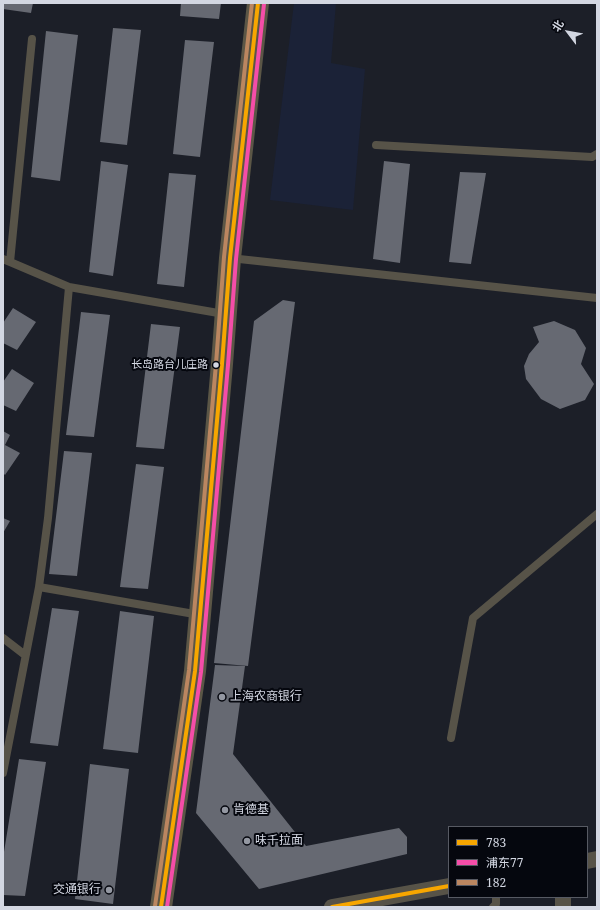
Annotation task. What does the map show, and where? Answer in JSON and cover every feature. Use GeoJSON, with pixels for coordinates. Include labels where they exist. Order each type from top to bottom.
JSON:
{"type":"FeatureCollection","features":[{"type":"Feature","properties":{"kind":"street"},"geometry":{"type":"LineString","coordinates":[[161,907],[195,672],[230,258],[258,3]]}},
{"type":"Feature","properties":{"kind":"street"},"geometry":{"type":"LineString","coordinates":[[332,907],[368,904],[448,886]]}},
{"type":"Feature","properties":{"kind":"lane"},"geometry":{"type":"LineString","coordinates":[[32,39],[6,260],[70,287],[225,314]]}},
{"type":"Feature","properties":{"kind":"lane"},"geometry":{"type":"LineString","coordinates":[[376,145],[592,157],[597,154]]}},
{"type":"Feature","properties":{"kind":"lane"},"geometry":{"type":"LineString","coordinates":[[230,258],[597,298]]}},
{"type":"Feature","properties":{"kind":"lane"},"geometry":{"type":"LineString","coordinates":[[3,773],[39,588],[48,518],[70,287]]}},
{"type":"Feature","properties":{"kind":"lane"},"geometry":{"type":"LineString","coordinates":[[451,738],[473,618],[597,514]]}},
{"type":"Feature","properties":{"kind":"lane"},"geometry":{"type":"LineString","coordinates":[[39,588],[200,615]]}},
{"type":"Feature","properties":{"kind":"lane"},"geometry":{"type":"LineString","coordinates":[[3,638],[25,655]]}},
{"type":"Feature","properties":{"kind":"lane"},"geometry":{"type":"LineString","coordinates":[[493,907],[496,904],[496,898]]}},
{"type":"Feature","properties":{"kind":"shaded area"},"geometry":{"type":"Polygon","coordinates":[[[294,3],[336,3],[331,63],[365,69],[353,210],[270,200],[294,3]]]}},
{"type":"Feature","properties":{"kind":"building"},"geometry":{"type":"Polygon","coordinates":[[[3,3],[33,3],[31,13],[3,9],[3,3]]]}},
{"type":"Feature","properties":{"kind":"building"},"geometry":{"type":"Polygon","coordinates":[[[181,3],[221,3],[219,19],[180,16],[181,3]]]}},
{"type":"Feature","properties":{"kind":"building"},"geometry":{"type":"Polygon","coordinates":[[[113,28],[141,30],[127,145],[100,142],[113,28]]]}},
{"type":"Feature","properties":{"kind":"building"},"geometry":{"type":"Polygon","coordinates":[[[46,31],[78,35],[60,181],[31,177],[46,31]]]}},
{"type":"Feature","properties":{"kind":"building"},"geometry":{"type":"Polygon","coordinates":[[[185,40],[214,42],[200,157],[173,154],[185,40]]]}},
{"type":"Feature","properties":{"kind":"building"},"geometry":{"type":"Polygon","coordinates":[[[101,161],[128,165],[113,276],[89,272],[101,161]]]}},
{"type":"Feature","properties":{"kind":"building"},"geometry":{"type":"Polygon","coordinates":[[[384,161],[410,164],[400,263],[373,259],[384,161]]]}},
{"type":"Feature","properties":{"kind":"building"},"geometry":{"type":"Polygon","coordinates":[[[460,172],[486,173],[471,264],[449,262],[460,172]]]}},
{"type":"Feature","properties":{"kind":"building"},"geometry":{"type":"Polygon","coordinates":[[[169,173],[196,175],[184,287],[157,284],[169,173]]]}},
{"type":"Feature","properties":{"kind":"building"},"geometry":{"type":"Polygon","coordinates":[[[283,300],[295,302],[248,666],[214,663],[254,321],[283,300]]]}},
{"type":"Feature","properties":{"kind":"building"},"geometry":{"type":"Polygon","coordinates":[[[13,308],[36,322],[17,350],[3,343],[3,323],[13,308]]]}},
{"type":"Feature","properties":{"kind":"building"},"geometry":{"type":"Polygon","coordinates":[[[81,312],[110,315],[94,437],[66,435],[81,312]]]}},
{"type":"Feature","properties":{"kind":"building"},"geometry":{"type":"Polygon","coordinates":[[[554,321],[575,330],[586,348],[581,364],[594,384],[585,400],[560,409],[541,399],[526,379],[524,366],[529,354],[539,342],[533,327],[554,321]]]}},
{"type":"Feature","properties":{"kind":"building"},"geometry":{"type":"Polygon","coordinates":[[[151,324],[180,327],[164,449],[136,447],[151,324]]]}},
{"type":"Feature","properties":{"kind":"building"},"geometry":{"type":"Polygon","coordinates":[[[12,369],[34,383],[16,411],[3,405],[3,382],[12,369]]]}},
{"type":"Feature","properties":{"kind":"building"},"geometry":{"type":"Polygon","coordinates":[[[3,431],[10,435],[5,445],[20,453],[5,475],[3,473],[3,431]]]}},
{"type":"Feature","properties":{"kind":"building"},"geometry":{"type":"Polygon","coordinates":[[[64,451],[92,453],[77,576],[49,574],[64,451]]]}},
{"type":"Feature","properties":{"kind":"building"},"geometry":{"type":"Polygon","coordinates":[[[136,464],[164,467],[148,589],[120,587],[136,464]]]}},
{"type":"Feature","properties":{"kind":"building"},"geometry":{"type":"Polygon","coordinates":[[[3,518],[10,521],[3,533],[3,518]]]}},
{"type":"Feature","properties":{"kind":"building"},"geometry":{"type":"Polygon","coordinates":[[[52,608],[79,611],[58,746],[30,743],[52,608]]]}},
{"type":"Feature","properties":{"kind":"building"},"geometry":{"type":"Polygon","coordinates":[[[120,611],[154,616],[138,753],[103,749],[120,611]]]}},
{"type":"Feature","properties":{"kind":"building"},"geometry":{"type":"Polygon","coordinates":[[[215,665],[245,666],[233,754],[306,846],[399,828],[407,837],[407,854],[259,889],[196,813],[215,665]]]}},
{"type":"Feature","properties":{"kind":"building"},"geometry":{"type":"Polygon","coordinates":[[[19,759],[46,762],[25,896],[3,895],[3,858],[19,759]]]}},
{"type":"Feature","properties":{"kind":"building"},"geometry":{"type":"Polygon","coordinates":[[[90,764],[129,769],[113,904],[75,899],[90,764]]]}},
{"type":"Feature","properties":{"kind":"transit line","name":"182"},"geometry":{"type":"LineString","coordinates":[[155,906],[189,670],[224,257],[252,3]]}},
{"type":"Feature","properties":{"kind":"transit line","name":"783"},"geometry":{"type":"LineString","coordinates":[[161,907],[195,671],[230,258],[258,3]]}},
{"type":"Feature","properties":{"kind":"transit line","name":"浦东77"},"geometry":{"type":"LineString","coordinates":[[167,907],[201,672],[236,259],[264,4]]}},
{"type":"Feature","properties":{"kind":"transit line","name":"783"},"geometry":{"type":"LineString","coordinates":[[332,907],[448,886]]}},
{"type":"Feature","properties":{"kind":"place","name":"长岛路台儿庄路"},"geometry":{"type":"Point","coordinates":[216,365]}},
{"type":"Feature","properties":{"kind":"place","name":"上海农商银行"},"geometry":{"type":"Point","coordinates":[222,697]}},
{"type":"Feature","properties":{"kind":"place","name":"肯德基"},"geometry":{"type":"Point","coordinates":[225,810]}},
{"type":"Feature","properties":{"kind":"place","name":"味千拉面"},"geometry":{"type":"Point","coordinates":[247,841]}},
{"type":"Feature","properties":{"kind":"place","name":"交通银行"},"geometry":{"type":"Point","coordinates":[109,890]}}]}
